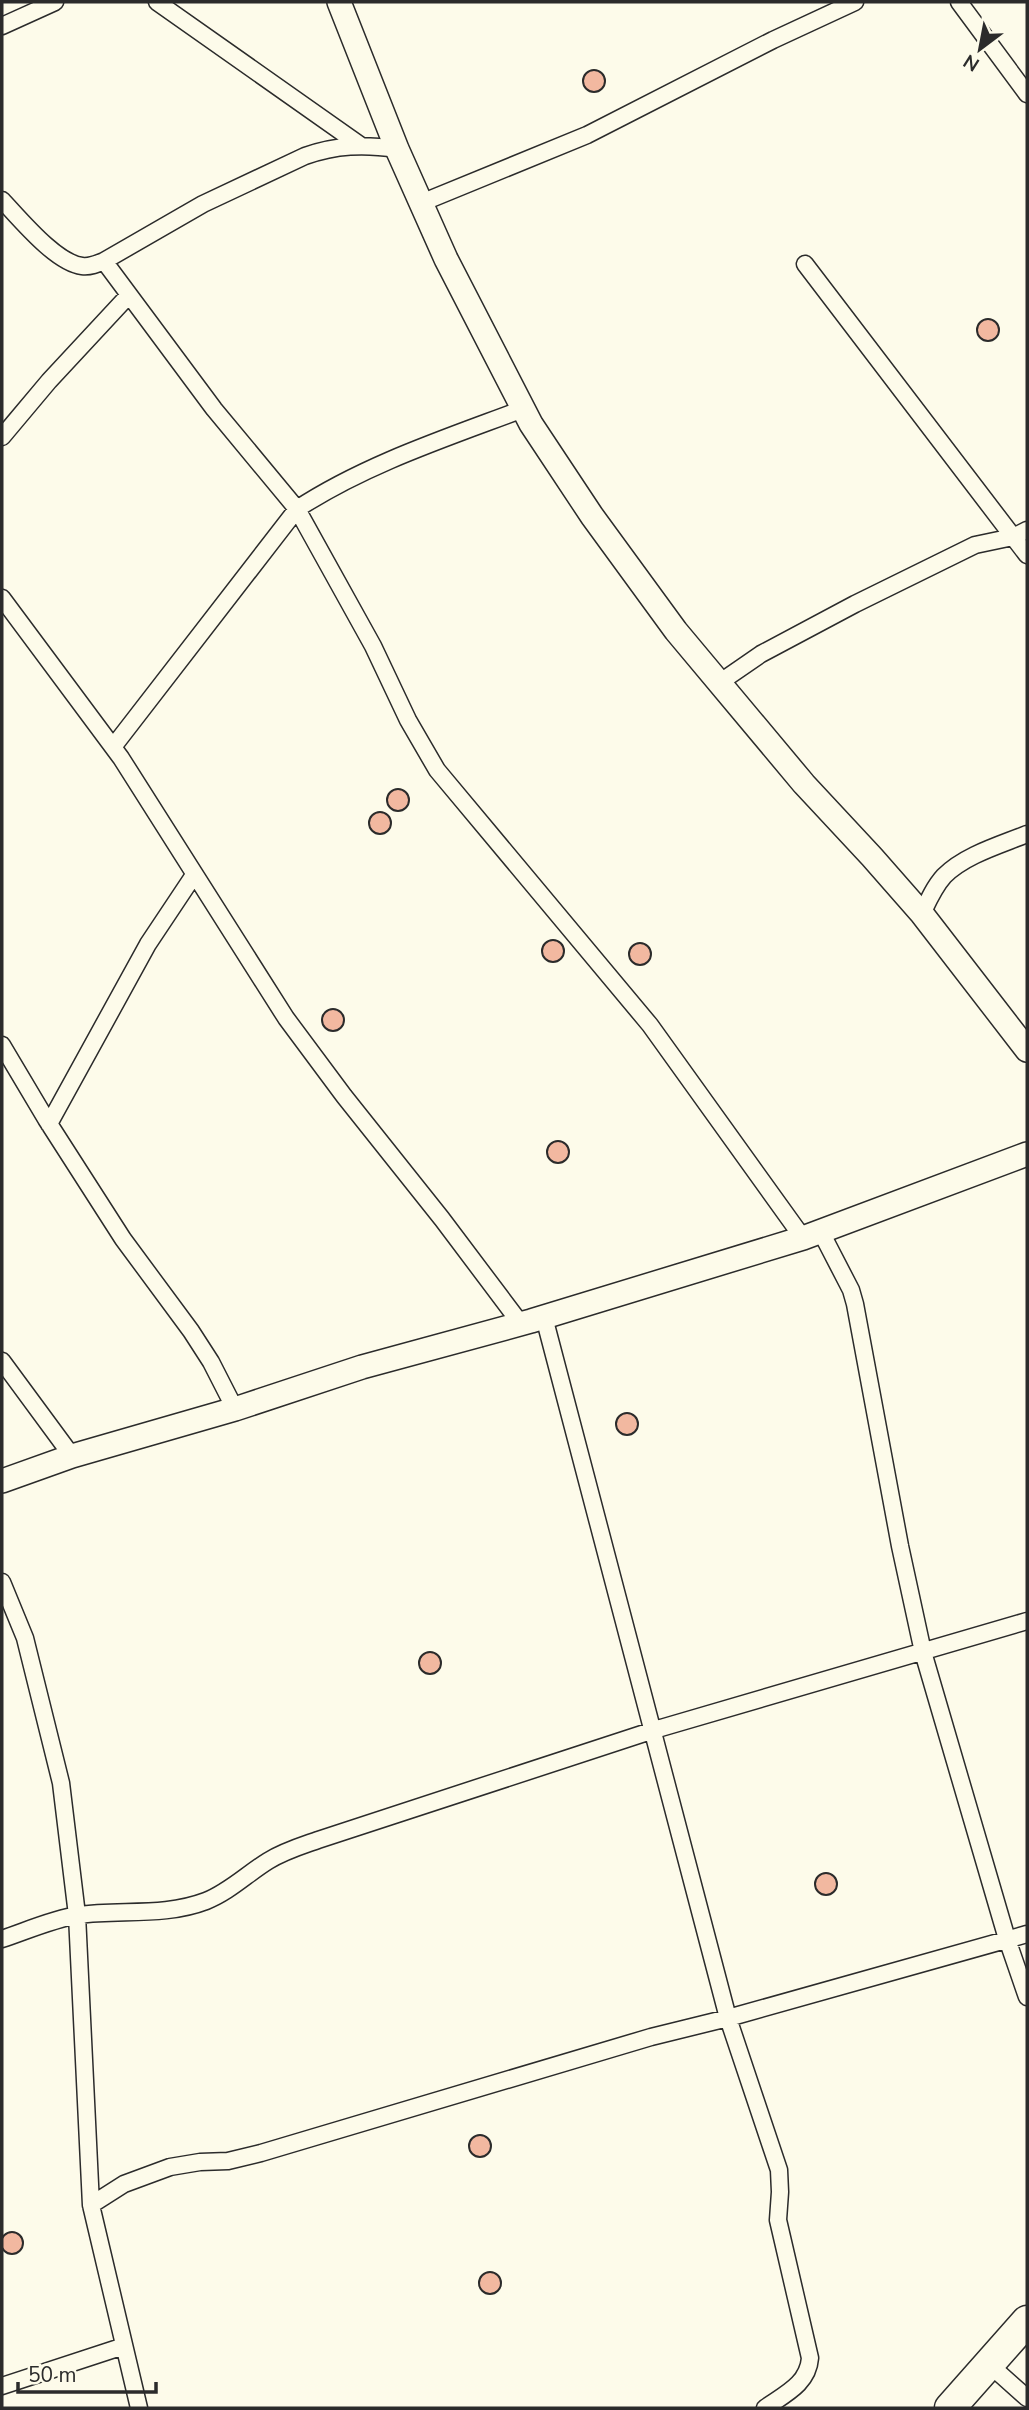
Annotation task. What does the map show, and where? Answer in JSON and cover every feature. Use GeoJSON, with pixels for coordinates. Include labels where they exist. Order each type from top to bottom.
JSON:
{"type":"FeatureCollection","features":[{"type":"Feature","properties":{"kind":"highway"},"geometry":{"type":"LineString","coordinates":[[950,2408],[1027,2321]]}},
{"type":"Feature","properties":{"kind":"street"},"geometry":{"type":"LineString","coordinates":[[2,26],[55,2]]}},
{"type":"Feature","properties":{"kind":"street"},"geometry":{"type":"LineString","coordinates":[[157,2],[360,145]]}},
{"type":"Feature","properties":{"kind":"street"},"geometry":{"type":"LineString","coordinates":[[339,2],[397,149],[446,259],[523,409],[592,516],[676,631],[804,784],[922,914],[1027,1050]]}},
{"type":"Feature","properties":{"kind":"street"},"geometry":{"type":"LineString","coordinates":[[421,203],[587,135],[773,40],[855,2]]}},
{"type":"Feature","properties":{"kind":"street"},"geometry":{"type":"LineString","coordinates":[[959,2],[1027,94]]}},
{"type":"Feature","properties":{"kind":"street"},"geometry":{"type":"LineString","coordinates":[[2,201],[61,257],[82,266],[104,261],[203,204],[321,150],[360,145],[397,149]]}},
{"type":"Feature","properties":{"kind":"street"},"geometry":{"type":"LineString","coordinates":[[104,261],[214,409],[296,509],[373,646],[408,720],[437,770],[650,1025],[812,1235],[851,1290],[923,1652],[1007,1940],[1027,1997]]}},
{"type":"Feature","properties":{"kind":"street"},"geometry":{"type":"LineString","coordinates":[[805,264],[1020,534],[1027,555]]}},
{"type":"Feature","properties":{"kind":"street"},"geometry":{"type":"LineString","coordinates":[[2,437],[49,381],[128,296]]}},
{"type":"Feature","properties":{"kind":"street"},"geometry":{"type":"LineString","coordinates":[[113,747],[296,509],[401,455],[523,409]]}},
{"type":"Feature","properties":{"kind":"street"},"geometry":{"type":"LineString","coordinates":[[719,682],[761,654],[855,604],[975,545],[1020,534]]}},
{"type":"Feature","properties":{"kind":"street"},"geometry":{"type":"LineString","coordinates":[[2,598],[113,747],[286,1018],[520,1324]]}},
{"type":"Feature","properties":{"kind":"street"},"geometry":{"type":"LineString","coordinates":[[922,914],[938,884],[953,869],[1027,834]]}},
{"type":"Feature","properties":{"kind":"street"},"geometry":{"type":"LineString","coordinates":[[49,1124],[148,944],[194,875]]}},
{"type":"Feature","properties":{"kind":"street"},"geometry":{"type":"LineString","coordinates":[[2,1045],[123,1239],[211,1362],[236,1409]]}},
{"type":"Feature","properties":{"kind":"street"},"geometry":{"type":"LineString","coordinates":[[2,1481],[72,1456],[236,1409],[362,1367],[544,1317],[812,1235],[1027,1154]]}},
{"type":"Feature","properties":{"kind":"street"},"geometry":{"type":"LineString","coordinates":[[544,1317],[728,2018],[779,2170],[778,2220],[810,2358],[809,2370],[799,2384],[765,2408]]}},
{"type":"Feature","properties":{"kind":"street"},"geometry":{"type":"LineString","coordinates":[[2,1362],[72,1456]]}},
{"type":"Feature","properties":{"kind":"street"},"geometry":{"type":"LineString","coordinates":[[2,1582],[25,1638],[61,1783],[77,1915],[91,2206],[139,2408]]}},
{"type":"Feature","properties":{"kind":"street"},"geometry":{"type":"LineString","coordinates":[[2,1939],[77,1915],[179,1909],[208,1900],[291,1849],[654,1730],[1027,1621]]}},
{"type":"Feature","properties":{"kind":"street"},"geometry":{"type":"LineString","coordinates":[[91,2206],[124,2184],[170,2167],[228,2161],[261,2153],[651,2037],[1027,1934]]}},
{"type":"Feature","properties":{"kind":"street"},"geometry":{"type":"LineString","coordinates":[[2,2386],[124,2346]]}},
{"type":"Feature","properties":{"kind":"street"},"geometry":{"type":"LineString","coordinates":[[990,2365],[1027,2398]]}},
{"type":"Feature","properties":{"kind":"building"},"geometry":{"type":"Polygon","coordinates":[[[594,70],[604,77],[605,81],[598,91],[594,92],[584,85],[583,81],[590,71],[594,70]]]}},
{"type":"Feature","properties":{"kind":"building"},"geometry":{"type":"Polygon","coordinates":[[[988,319],[998,326],[999,330],[992,340],[988,341],[978,334],[977,330],[984,320],[988,319]]]}},
{"type":"Feature","properties":{"kind":"building"},"geometry":{"type":"Polygon","coordinates":[[[398,789],[408,796],[409,800],[402,810],[398,811],[388,804],[387,800],[394,790],[398,789]]]}},
{"type":"Feature","properties":{"kind":"building"},"geometry":{"type":"Polygon","coordinates":[[[380,812],[390,819],[391,823],[384,833],[380,834],[370,827],[369,823],[376,813],[380,812]]]}},
{"type":"Feature","properties":{"kind":"building"},"geometry":{"type":"Polygon","coordinates":[[[553,940],[563,947],[564,951],[557,961],[553,962],[543,955],[542,951],[549,941],[553,940]]]}},
{"type":"Feature","properties":{"kind":"building"},"geometry":{"type":"Polygon","coordinates":[[[640,943],[650,950],[651,954],[644,964],[640,965],[630,958],[629,954],[636,944],[640,943]]]}},
{"type":"Feature","properties":{"kind":"building"},"geometry":{"type":"Polygon","coordinates":[[[333,1009],[343,1016],[344,1020],[337,1030],[333,1031],[323,1024],[322,1020],[329,1010],[333,1009]]]}},
{"type":"Feature","properties":{"kind":"building"},"geometry":{"type":"Polygon","coordinates":[[[558,1141],[568,1148],[569,1152],[562,1162],[558,1163],[548,1156],[547,1152],[554,1142],[558,1141]]]}},
{"type":"Feature","properties":{"kind":"building"},"geometry":{"type":"Polygon","coordinates":[[[627,1413],[637,1420],[638,1424],[631,1434],[627,1435],[617,1428],[616,1424],[623,1414],[627,1413]]]}},
{"type":"Feature","properties":{"kind":"building"},"geometry":{"type":"Polygon","coordinates":[[[430,1652],[440,1659],[441,1663],[434,1673],[430,1674],[420,1667],[419,1663],[426,1653],[430,1652]]]}},
{"type":"Feature","properties":{"kind":"building"},"geometry":{"type":"Polygon","coordinates":[[[826,1873],[836,1880],[837,1884],[830,1894],[826,1895],[816,1888],[815,1884],[822,1874],[826,1873]]]}},
{"type":"Feature","properties":{"kind":"building"},"geometry":{"type":"Polygon","coordinates":[[[480,2135],[490,2142],[491,2146],[484,2156],[480,2157],[470,2150],[469,2146],[476,2136],[480,2135]]]}},
{"type":"Feature","properties":{"kind":"building"},"geometry":{"type":"Polygon","coordinates":[[[12,2232],[22,2239],[23,2243],[16,2253],[12,2254],[2,2247],[1,2243],[8,2233],[12,2232]]]}},
{"type":"Feature","properties":{"kind":"building"},"geometry":{"type":"Polygon","coordinates":[[[490,2272],[500,2279],[501,2283],[494,2293],[490,2294],[480,2287],[479,2283],[486,2273],[490,2272]]]}}]}
